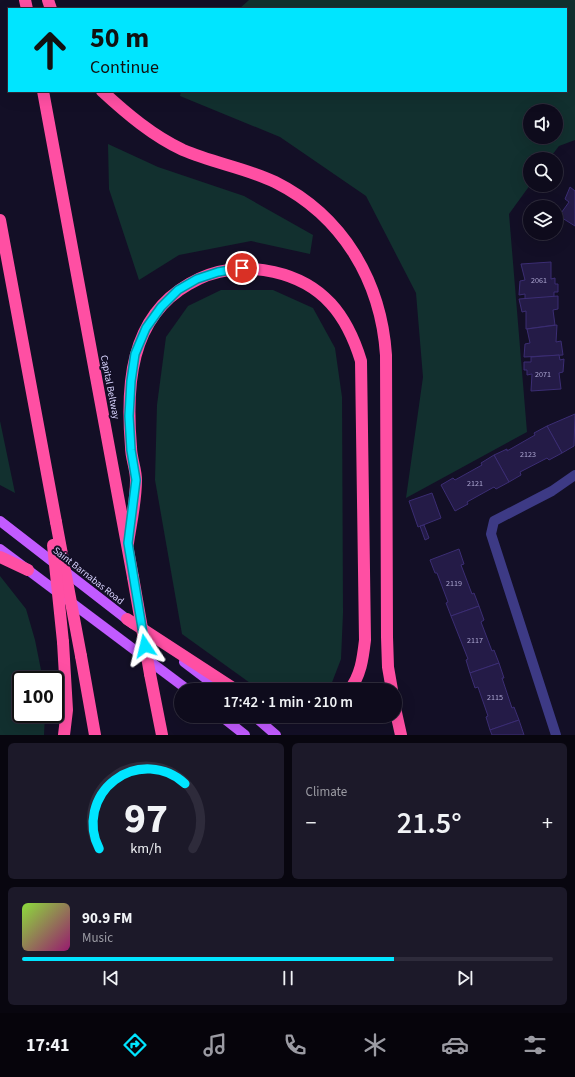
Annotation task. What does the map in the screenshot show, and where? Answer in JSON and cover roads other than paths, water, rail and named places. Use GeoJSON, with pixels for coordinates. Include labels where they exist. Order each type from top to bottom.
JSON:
{"type":"FeatureCollection","features":[{"type":"Feature","properties":{"kind":"highway","name":"Capital Beltway"},"geometry":{"type":"LineString","coordinates":[[42,92],[128,543],[162,735]]}},
{"type":"Feature","properties":{"kind":"highway"},"geometry":{"type":"LineString","coordinates":[[103,92],[134,119],[163,139],[184,150],[275,182],[299,196],[318,210],[337,231],[353,251],[368,277],[384,330],[386,355],[387,636],[388,667],[391,683]]}},
{"type":"Feature","properties":{"kind":"highway"},"geometry":{"type":"LineString","coordinates":[[0,220],[54,520],[95,735]]}},
{"type":"Feature","properties":{"kind":"highway"},"geometry":{"type":"LineString","coordinates":[[0,268],[24,350]]}},
{"type":"Feature","properties":{"kind":"highway"},"geometry":{"type":"LineString","coordinates":[[128,543],[136,480],[131,450],[129,416],[131,381],[135,354],[146,328],[161,307],[178,290],[197,279],[218,272],[242,268],[265,270],[287,275],[308,284],[326,298],[343,318],[355,341],[361,362],[364,657],[359,674],[353,683]]}},
{"type":"Feature","properties":{"kind":"highway"},"geometry":{"type":"LineString","coordinates":[[54,520],[68,710],[64,735]]}},
{"type":"Feature","properties":{"kind":"highway"},"geometry":{"type":"LineString","coordinates":[[0,557],[28,570]]}},
{"type":"Feature","properties":{"kind":"highway"},"geometry":{"type":"LineString","coordinates":[[127,619],[225,683]]}},
{"type":"Feature","properties":{"kind":"highway"},"geometry":{"type":"LineString","coordinates":[[398,723],[401,735]]}},
{"type":"Feature","properties":{"kind":"main road","name":"Saint Barnabas Road"},"geometry":{"type":"LineString","coordinates":[[0,521],[212,683]]}},
{"type":"Feature","properties":{"kind":"main road"},"geometry":{"type":"LineString","coordinates":[[0,549],[179,683]]}},
{"type":"Feature","properties":{"kind":"main road"},"geometry":{"type":"LineString","coordinates":[[230,723],[245,735]]}},
{"type":"Feature","properties":{"kind":"main road"},"geometry":{"type":"LineString","coordinates":[[262,723],[276,735]]}},
{"type":"Feature","properties":{"kind":"lane"},"geometry":{"type":"LineString","coordinates":[[556,735],[501,570],[491,534],[494,521],[552,491],[575,475]]}}]}
